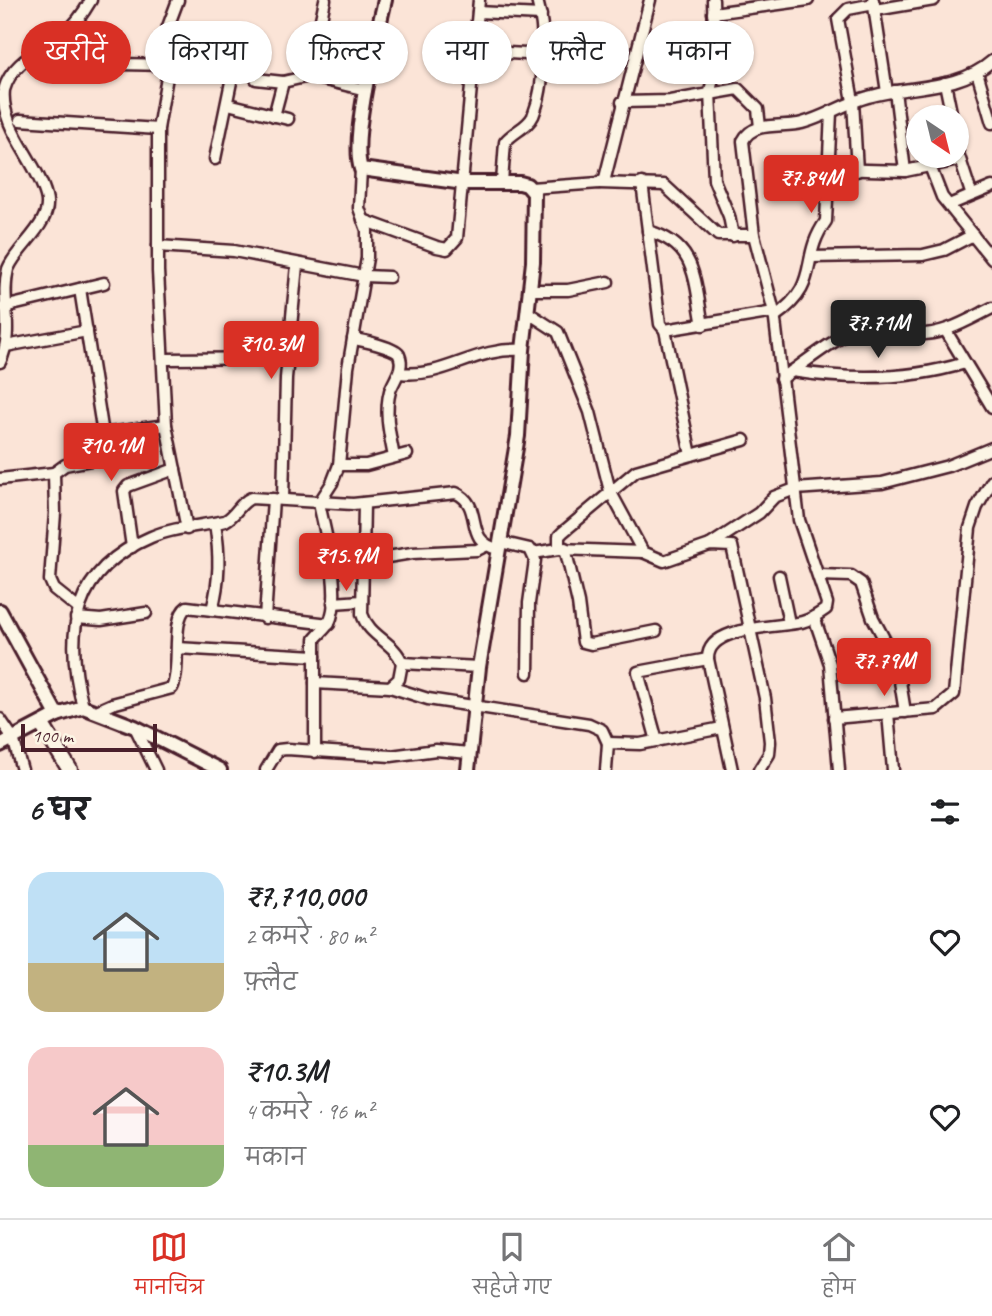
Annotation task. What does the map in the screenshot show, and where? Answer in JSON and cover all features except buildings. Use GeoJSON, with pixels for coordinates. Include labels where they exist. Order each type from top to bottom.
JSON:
{"type":"FeatureCollection","features":[{"type":"Feature","properties":{"kind":"main road"},"geometry":{"type":"LineString","coordinates":[[42,725],[70,770]]}},
{"type":"Feature","properties":{"kind":"street"},"geometry":{"type":"LineString","coordinates":[[0,362],[6,346],[6,271],[44,218],[47,206],[38,176],[6,122],[2,111],[4,89],[21,63],[67,31],[91,0]]}},
{"type":"Feature","properties":{"kind":"street"},"geometry":{"type":"LineString","coordinates":[[170,21],[178,0]]}},
{"type":"Feature","properties":{"kind":"street"},"geometry":{"type":"LineString","coordinates":[[321,21],[325,0]]}},
{"type":"Feature","properties":{"kind":"street"},"geometry":{"type":"LineString","coordinates":[[315,752],[315,639],[329,624],[333,603],[331,549],[320,503],[339,465],[353,339],[364,276],[367,243],[359,200],[359,153],[366,90],[385,0]]}},
{"type":"Feature","properties":{"kind":"street"},"geometry":{"type":"LineString","coordinates":[[477,21],[479,0]]}},
{"type":"Feature","properties":{"kind":"street"},"geometry":{"type":"LineString","coordinates":[[537,0],[541,21]]}},
{"type":"Feature","properties":{"kind":"street"},"geometry":{"type":"LineString","coordinates":[[599,183],[608,170],[622,102],[650,0]]}},
{"type":"Feature","properties":{"kind":"street"},"geometry":{"type":"LineString","coordinates":[[713,0],[715,68],[710,92],[715,180],[729,216],[733,236]]}},
{"type":"Feature","properties":{"kind":"street"},"geometry":{"type":"LineString","coordinates":[[713,13],[808,0]]}},
{"type":"Feature","properties":{"kind":"street"},"geometry":{"type":"LineString","coordinates":[[857,171],[853,101],[838,19],[848,9],[934,0]]}},
{"type":"Feature","properties":{"kind":"street"},"geometry":{"type":"LineString","coordinates":[[874,5],[905,171]]}},
{"type":"Feature","properties":{"kind":"street"},"geometry":{"type":"LineString","coordinates":[[478,12],[541,15]]}},
{"type":"Feature","properties":{"kind":"street"},"geometry":{"type":"LineString","coordinates":[[732,770],[708,659],[709,647],[713,641],[748,630],[814,617],[826,609],[828,603],[802,535],[774,314],[754,235],[743,141],[746,135],[760,127],[796,125],[853,101],[945,83],[977,72],[992,61]]}},
{"type":"Feature","properties":{"kind":"street"},"geometry":{"type":"LineString","coordinates":[[977,72],[992,123]]}},
{"type":"Feature","properties":{"kind":"street"},"geometry":{"type":"LineString","coordinates":[[272,81],[286,81]]}},
{"type":"Feature","properties":{"kind":"street"},"geometry":{"type":"LineString","coordinates":[[274,116],[283,82]]}},
{"type":"Feature","properties":{"kind":"street"},"geometry":{"type":"LineString","coordinates":[[945,83],[950,105]]}},
{"type":"Feature","properties":{"kind":"street"},"geometry":{"type":"LineString","coordinates":[[166,84],[158,129],[158,246],[166,425],[187,529]]}},
{"type":"Feature","properties":{"kind":"street"},"geometry":{"type":"LineString","coordinates":[[215,159],[233,84]]}},
{"type":"Feature","properties":{"kind":"street"},"geometry":{"type":"LineString","coordinates":[[342,84],[366,90]]}},
{"type":"Feature","properties":{"kind":"street"},"geometry":{"type":"LineString","coordinates":[[362,220],[402,237],[447,249],[457,238],[472,84]]}},
{"type":"Feature","properties":{"kind":"street"},"geometry":{"type":"LineString","coordinates":[[502,182],[505,142],[532,117],[538,84]]}},
{"type":"Feature","properties":{"kind":"street"},"geometry":{"type":"LineString","coordinates":[[622,102],[670,101],[728,88],[745,93],[758,108],[760,127]]}},
{"type":"Feature","properties":{"kind":"street"},"geometry":{"type":"LineString","coordinates":[[228,104],[288,119]]}},
{"type":"Feature","properties":{"kind":"street"},"geometry":{"type":"LineString","coordinates":[[665,330],[774,314],[799,297],[829,208],[831,112]]}},
{"type":"Feature","properties":{"kind":"street"},"geometry":{"type":"LineString","coordinates":[[20,120],[158,129]]}},
{"type":"Feature","properties":{"kind":"street"},"geometry":{"type":"LineString","coordinates":[[828,169],[905,171],[920,168]]}},
{"type":"Feature","properties":{"kind":"street"},"geometry":{"type":"LineString","coordinates":[[931,168],[937,187],[949,205],[992,259]]}},
{"type":"Feature","properties":{"kind":"street"},"geometry":{"type":"LineString","coordinates":[[962,168],[971,193]]}},
{"type":"Feature","properties":{"kind":"street"},"geometry":{"type":"LineString","coordinates":[[361,169],[464,183],[520,183],[531,188],[642,183],[670,188],[715,233],[754,235]]}},
{"type":"Feature","properties":{"kind":"street"},"geometry":{"type":"LineString","coordinates":[[642,183],[660,324],[665,330],[691,455]]}},
{"type":"Feature","properties":{"kind":"street"},"geometry":{"type":"LineString","coordinates":[[949,205],[971,193],[992,187]]}},
{"type":"Feature","properties":{"kind":"street"},"geometry":{"type":"LineString","coordinates":[[468,770],[479,667],[518,436],[523,350],[531,290],[535,205],[531,188]]}},
{"type":"Feature","properties":{"kind":"street"},"geometry":{"type":"LineString","coordinates":[[648,231],[665,236],[684,251],[692,268],[703,325]]}},
{"type":"Feature","properties":{"kind":"street"},"geometry":{"type":"LineString","coordinates":[[811,257],[923,255],[944,250],[973,235]]}},
{"type":"Feature","properties":{"kind":"street"},"geometry":{"type":"LineString","coordinates":[[158,246],[234,251],[364,276],[389,276]]}},
{"type":"Feature","properties":{"kind":"street"},"geometry":{"type":"LineString","coordinates":[[265,618],[278,499],[297,265]]}},
{"type":"Feature","properties":{"kind":"street"},"geometry":{"type":"LineString","coordinates":[[531,290],[568,290],[608,282]]}},
{"type":"Feature","properties":{"kind":"street"},"geometry":{"type":"LineString","coordinates":[[4,307],[104,283]]}},
{"type":"Feature","properties":{"kind":"street"},"geometry":{"type":"LineString","coordinates":[[80,289],[103,434],[166,425]]}},
{"type":"Feature","properties":{"kind":"street"},"geometry":{"type":"LineString","coordinates":[[781,379],[835,342],[868,327],[890,325],[911,334],[946,331],[992,309]]}},
{"type":"Feature","properties":{"kind":"street"},"geometry":{"type":"LineString","coordinates":[[527,312],[558,332],[590,412],[610,491],[643,552]]}},
{"type":"Feature","properties":{"kind":"street"},"geometry":{"type":"LineString","coordinates":[[6,346],[87,331]]}},
{"type":"Feature","properties":{"kind":"street"},"geometry":{"type":"LineString","coordinates":[[946,331],[992,407]]}},
{"type":"Feature","properties":{"kind":"street"},"geometry":{"type":"LineString","coordinates":[[353,339],[396,350],[400,356],[400,373],[391,390],[387,409],[394,457]]}},
{"type":"Feature","properties":{"kind":"street"},"geometry":{"type":"LineString","coordinates":[[400,373],[432,373],[485,351],[523,350]]}},
{"type":"Feature","properties":{"kind":"street"},"geometry":{"type":"LineString","coordinates":[[165,359],[288,358]]}},
{"type":"Feature","properties":{"kind":"street"},"geometry":{"type":"LineString","coordinates":[[792,371],[824,376],[908,374],[940,370],[965,363]]}},
{"type":"Feature","properties":{"kind":"street"},"geometry":{"type":"LineString","coordinates":[[656,631],[591,645],[583,642],[578,603],[562,548],[563,532],[636,471],[744,440]]}},
{"type":"Feature","properties":{"kind":"street"},"geometry":{"type":"LineString","coordinates":[[533,554],[562,548],[643,552],[664,561],[710,545],[730,529],[759,513],[774,497],[795,489],[882,484],[948,466],[992,448]]}},
{"type":"Feature","properties":{"kind":"street"},"geometry":{"type":"LineString","coordinates":[[339,465],[366,465],[407,454]]}},
{"type":"Feature","properties":{"kind":"street"},"geometry":{"type":"LineString","coordinates":[[0,479],[54,473],[65,465],[102,458]]}},
{"type":"Feature","properties":{"kind":"street"},"geometry":{"type":"LineString","coordinates":[[132,547],[124,491],[128,486],[175,468]]}},
{"type":"Feature","properties":{"kind":"street"},"geometry":{"type":"LineString","coordinates":[[54,473],[55,513],[50,580],[54,589],[78,614],[101,620],[146,613]]}},
{"type":"Feature","properties":{"kind":"street"},"geometry":{"type":"LineString","coordinates":[[834,718],[936,709],[954,694],[970,527],[977,507],[992,481]]}},
{"type":"Feature","properties":{"kind":"street"},"geometry":{"type":"LineString","coordinates":[[89,709],[73,653],[78,614],[96,576],[132,547],[154,536],[232,517],[237,507],[251,498],[364,503],[456,494],[464,497],[469,504],[478,538],[485,546]]}},
{"type":"Feature","properties":{"kind":"street"},"geometry":{"type":"LineString","coordinates":[[364,503],[362,601],[367,626],[396,650],[402,663],[399,678],[390,687]]}},
{"type":"Feature","properties":{"kind":"street"},"geometry":{"type":"LineString","coordinates":[[212,610],[220,573],[215,523]]}},
{"type":"Feature","properties":{"kind":"street"},"geometry":{"type":"LineString","coordinates":[[710,545],[732,546],[748,630],[765,698],[770,742],[769,754],[759,770]]}},
{"type":"Feature","properties":{"kind":"street"},"geometry":{"type":"LineString","coordinates":[[363,561],[485,546],[525,547],[536,560],[529,603],[528,673]]}},
{"type":"Feature","properties":{"kind":"street"},"geometry":{"type":"LineString","coordinates":[[819,575],[851,576],[861,583],[873,618],[897,663],[905,712]]}},
{"type":"Feature","properties":{"kind":"street"},"geometry":{"type":"LineString","coordinates":[[779,576],[789,623]]}},
{"type":"Feature","properties":{"kind":"street"},"geometry":{"type":"LineString","coordinates":[[333,603],[362,601]]}},
{"type":"Feature","properties":{"kind":"street"},"geometry":{"type":"LineString","coordinates":[[0,745],[58,715],[172,688],[183,609],[329,624]]}},
{"type":"Feature","properties":{"kind":"street"},"geometry":{"type":"LineString","coordinates":[[0,611],[58,715]]}},
{"type":"Feature","properties":{"kind":"street"},"geometry":{"type":"LineString","coordinates":[[814,617],[830,664],[839,770]]}},
{"type":"Feature","properties":{"kind":"street"},"geometry":{"type":"LineString","coordinates":[[177,648],[315,656]]}},
{"type":"Feature","properties":{"kind":"street"},"geometry":{"type":"LineString","coordinates":[[657,741],[638,672],[708,659]]}},
{"type":"Feature","properties":{"kind":"street"},"geometry":{"type":"LineString","coordinates":[[402,663],[479,667]]}},
{"type":"Feature","properties":{"kind":"street"},"geometry":{"type":"LineString","coordinates":[[315,683],[390,687],[411,695],[589,724],[602,730],[608,743],[606,770]]}},
{"type":"Feature","properties":{"kind":"street"},"geometry":{"type":"LineString","coordinates":[[89,709],[135,727],[220,770]]}},
{"type":"Feature","properties":{"kind":"street"},"geometry":{"type":"LineString","coordinates":[[888,713],[893,770]]}},
{"type":"Feature","properties":{"kind":"street"},"geometry":{"type":"LineString","coordinates":[[0,719],[13,738],[22,770]]}},
{"type":"Feature","properties":{"kind":"street"},"geometry":{"type":"LineString","coordinates":[[135,727],[156,770]]}},
{"type":"Feature","properties":{"kind":"street"},"geometry":{"type":"LineString","coordinates":[[608,743],[629,745],[722,727]]}},
{"type":"Feature","properties":{"kind":"street"},"geometry":{"type":"LineString","coordinates":[[266,770],[278,751],[391,756],[436,750],[469,753]]}}]}
